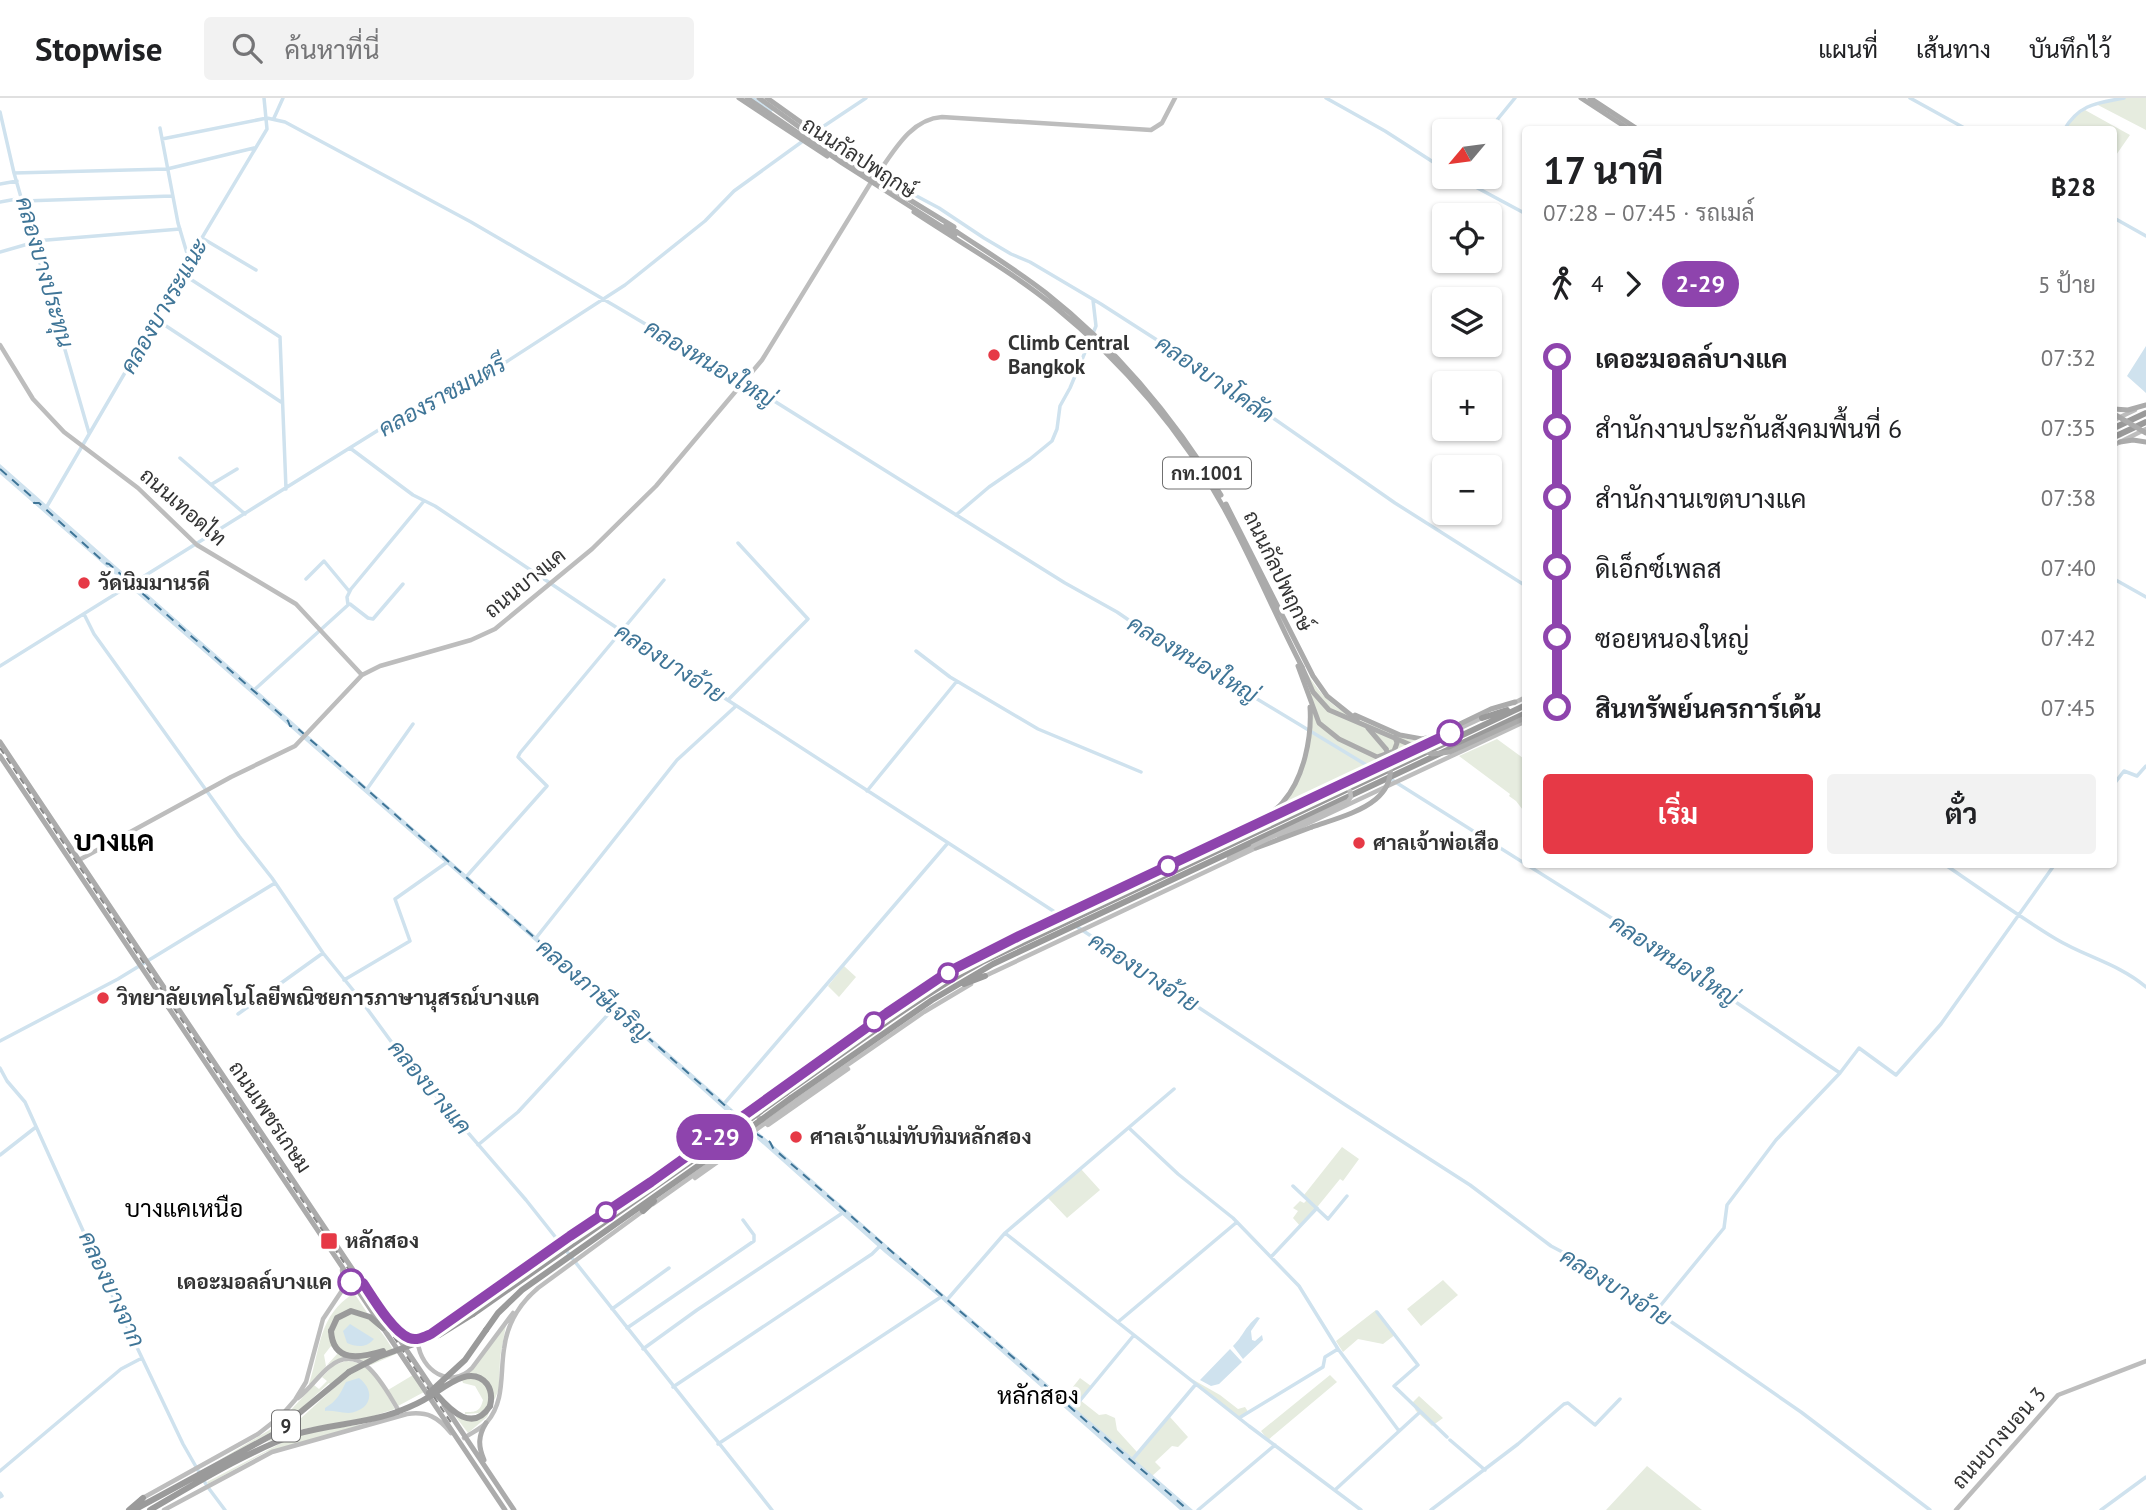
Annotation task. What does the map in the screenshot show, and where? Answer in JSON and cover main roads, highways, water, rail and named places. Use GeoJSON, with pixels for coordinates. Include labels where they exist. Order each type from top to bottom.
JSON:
{"type":"FeatureCollection","features":[{"type":"Feature","properties":{"kind":"highway"},"geometry":{"type":"LineString","coordinates":[[2117,427],[2146,413]]}},
{"type":"Feature","properties":{"kind":"highway"},"geometry":{"type":"LineString","coordinates":[[2117,440],[2146,422]]}},
{"type":"Feature","properties":{"kind":"highway"},"geometry":{"type":"LineString","coordinates":[[1482,718],[1522,705]]}},
{"type":"Feature","properties":{"kind":"highway","name":"9"},"geometry":{"type":"LineString","coordinates":[[1398,767],[1522,706]]}},
{"type":"Feature","properties":{"kind":"highway","name":"9"},"geometry":{"type":"LineString","coordinates":[[578,1245],[611,1217],[709,1153],[900,1012],[982,962],[1053,924],[1368,780],[1522,719]]}},
{"type":"Feature","properties":{"kind":"highway","name":"9"},"geometry":{"type":"LineString","coordinates":[[788,1096],[945,992],[993,964],[1066,934],[1368,780]]}},
{"type":"Feature","properties":{"kind":"highway"},"geometry":{"type":"LineString","coordinates":[[982,962],[1019,936]]}},
{"type":"Feature","properties":{"kind":"highway"},"geometry":{"type":"LineString","coordinates":[[945,992],[985,976]]}},
{"type":"Feature","properties":{"kind":"highway"},"geometry":{"type":"LineString","coordinates":[[853,1038],[900,1012]]}},
{"type":"Feature","properties":{"kind":"highway","name":"9"},"geometry":{"type":"LineString","coordinates":[[149,1510],[274,1434],[349,1373],[378,1357],[439,1335],[473,1314],[554,1257],[578,1245],[668,1187],[709,1153]]}},
{"type":"Feature","properties":{"kind":"highway"},"geometry":{"type":"LineString","coordinates":[[611,1217],[651,1182]]}},
{"type":"Feature","properties":{"kind":"highway"},"geometry":{"type":"LineString","coordinates":[[643,1211],[668,1187]]}},
{"type":"Feature","properties":{"kind":"highway","name":"9"},"geometry":{"type":"LineString","coordinates":[[215,1470],[287,1438],[399,1414],[449,1377],[513,1298],[554,1257]]}},
{"type":"Feature","properties":{"kind":"highway"},"geometry":{"type":"LineString","coordinates":[[383,1328],[363,1313],[351,1311],[337,1318],[331,1331],[334,1346],[341,1353],[366,1356],[417,1342]]}},
{"type":"Feature","properties":{"kind":"highway"},"geometry":{"type":"LineString","coordinates":[[399,1414],[455,1380],[469,1377],[481,1379],[488,1386],[491,1394],[490,1406],[480,1416],[466,1418],[453,1412],[437,1395]]}},
{"type":"Feature","properties":{"kind":"highway","name":"9"},"geometry":{"type":"LineString","coordinates":[[131,1510],[187,1486]]}},
{"type":"Feature","properties":{"kind":"highway"},"geometry":{"type":"LineString","coordinates":[[131,1510],[143,1498]]}},
{"type":"Feature","properties":{"kind":"main road","name":"ถนนกัลปพฤกษ์"},"geometry":{"type":"LineString","coordinates":[[739,98],[817,150],[875,178],[921,217],[1001,263]]}},
{"type":"Feature","properties":{"kind":"main road","name":"ถนนกัลปพฤกษ์"},"geometry":{"type":"LineString","coordinates":[[747,98],[842,163],[956,234]]}},
{"type":"Feature","properties":{"kind":"main road","name":"ถนนกัลปพฤกษ์"},"geometry":{"type":"LineString","coordinates":[[759,98],[832,153],[1046,293],[1151,396],[1207,473],[1234,517],[1287,627],[1320,687]]}},
{"type":"Feature","properties":{"kind":"main road","name":"ถนนกัลปพฤกษ์"},"geometry":{"type":"LineString","coordinates":[[767,98],[809,128],[829,148],[986,247],[1001,263]]}},
{"type":"Feature","properties":{"kind":"main road","name":"ถนนบางแค"},"geometry":{"type":"LineString","coordinates":[[79,860],[299,742],[362,675],[380,666],[488,633],[592,549],[642,501],[747,380],[780,333],[875,178],[912,129],[930,118],[942,117],[1151,130],[1162,123],[1175,98]]}},
{"type":"Feature","properties":{"kind":"main road"},"geometry":{"type":"LineString","coordinates":[[1581,98],[1624,126]]}},
{"type":"Feature","properties":{"kind":"main road"},"geometry":{"type":"LineString","coordinates":[[1590,98],[1633,126]]}},
{"type":"Feature","properties":{"kind":"main road"},"geometry":{"type":"LineString","coordinates":[[921,217],[922,211],[926,209]]}},
{"type":"Feature","properties":{"kind":"main road","name":"ถนนกัลปพฤกษ์"},"geometry":{"type":"LineString","coordinates":[[1091,335],[1158,411],[1209,482],[1237,531],[1288,640]]}},
{"type":"Feature","properties":{"kind":"main road","name":"ถนนเทอดไท"},"geometry":{"type":"LineString","coordinates":[[0,345],[41,410],[77,442],[138,488],[195,544],[296,604],[362,675]]}},
{"type":"Feature","properties":{"kind":"main road"},"geometry":{"type":"LineString","coordinates":[[2117,414],[2146,405]]}},
{"type":"Feature","properties":{"kind":"main road"},"geometry":{"type":"LineString","coordinates":[[2117,414],[2146,405]]}},
{"type":"Feature","properties":{"kind":"main road"},"geometry":{"type":"LineString","coordinates":[[2117,417],[2146,435]]}},
{"type":"Feature","properties":{"kind":"main road"},"geometry":{"type":"LineString","coordinates":[[2117,441],[2136,440],[2146,435]]}},
{"type":"Feature","properties":{"kind":"main road"},"geometry":{"type":"LineString","coordinates":[[2117,441],[2146,435]]}},
{"type":"Feature","properties":{"kind":"main road"},"geometry":{"type":"LineString","coordinates":[[1288,640],[1316,697],[1329,710],[1432,754],[1450,752],[1522,719]]}},
{"type":"Feature","properties":{"kind":"main road"},"geometry":{"type":"LineString","coordinates":[[1288,640],[1316,718],[1333,735],[1373,757],[1394,751],[1397,743],[1389,731]]}},
{"type":"Feature","properties":{"kind":"main road"},"geometry":{"type":"LineString","coordinates":[[1255,847],[1370,804],[1384,792],[1389,782],[1390,764],[1386,749],[1375,734],[1333,702],[1320,687]]}},
{"type":"Feature","properties":{"kind":"main road"},"geometry":{"type":"LineString","coordinates":[[1320,687],[1361,719],[1389,731],[1417,738],[1435,736]]}},
{"type":"Feature","properties":{"kind":"main road"},"geometry":{"type":"LineString","coordinates":[[1077,913],[1247,828],[1276,810],[1290,792],[1305,755],[1309,733],[1308,694]]}},
{"type":"Feature","properties":{"kind":"main road"},"geometry":{"type":"LineString","coordinates":[[1247,828],[1398,767],[1482,718],[1522,699]]}},
{"type":"Feature","properties":{"kind":"main road"},"geometry":{"type":"LineString","coordinates":[[1090,922],[1383,788],[1398,767],[1402,752],[1491,709],[1515,702]]}},
{"type":"Feature","properties":{"kind":"main road","name":"ถนนเพชรเกษม"},"geometry":{"type":"LineString","coordinates":[[0,742],[505,1510]]}},
{"type":"Feature","properties":{"kind":"main road","name":"ถนนเพชรเกษม"},"geometry":{"type":"LineString","coordinates":[[0,756],[143,962]]}},
{"type":"Feature","properties":{"kind":"main road"},"geometry":{"type":"LineString","coordinates":[[1206,849],[1340,788],[1350,791],[1351,797],[1348,801],[1255,847]]}},
{"type":"Feature","properties":{"kind":"main road"},"geometry":{"type":"LineString","coordinates":[[78,871],[76,866],[79,860]]}},
{"type":"Feature","properties":{"kind":"main road"},"geometry":{"type":"LineString","coordinates":[[855,1060],[845,1071],[768,1125],[751,1111],[751,1106],[939,978],[1019,936],[1053,924]]}},
{"type":"Feature","properties":{"kind":"main road"},"geometry":{"type":"LineString","coordinates":[[660,1199],[709,1153],[788,1096],[855,1060],[924,1012],[985,976],[1066,934]]}},
{"type":"Feature","properties":{"kind":"main road","name":"ถนนเพชรเกษม"},"geometry":{"type":"LineString","coordinates":[[197,1044],[383,1312],[514,1510]]}},
{"type":"Feature","properties":{"kind":"main road"},"geometry":{"type":"LineString","coordinates":[[788,1096],[836,1049]]}},
{"type":"Feature","properties":{"kind":"main road"},"geometry":{"type":"LineString","coordinates":[[417,1342],[422,1357],[438,1376],[449,1379],[465,1374],[523,1302],[538,1288],[660,1199],[742,1145],[747,1141],[745,1136],[732,1124],[728,1124],[661,1170],[639,1190]]}},
{"type":"Feature","properties":{"kind":"main road"},"geometry":{"type":"LineString","coordinates":[[417,1342],[554,1257],[570,1236],[651,1182],[709,1153]]}},
{"type":"Feature","properties":{"kind":"main road"},"geometry":{"type":"LineString","coordinates":[[334,1302],[344,1276],[336,1256]]}},
{"type":"Feature","properties":{"kind":"main road"},"geometry":{"type":"LineString","coordinates":[[295,1401],[313,1362],[323,1319],[345,1286],[353,1282],[363,1283]]}},
{"type":"Feature","properties":{"kind":"main road"},"geometry":{"type":"LineString","coordinates":[[492,1477],[479,1444],[499,1397],[508,1332],[523,1302]]}},
{"type":"Feature","properties":{"kind":"main road"},"geometry":{"type":"LineString","coordinates":[[383,1312],[405,1336],[417,1342]]}},
{"type":"Feature","properties":{"kind":"main road"},"geometry":{"type":"LineString","coordinates":[[415,1361],[422,1357]]}},
{"type":"Feature","properties":{"kind":"main road"},"geometry":{"type":"LineString","coordinates":[[122,1510],[143,1498],[187,1486],[215,1470],[274,1423],[334,1363],[347,1359],[355,1360],[370,1368],[399,1414]]}},
{"type":"Feature","properties":{"kind":"main road","name":"ถนนบางบอน 3"},"geometry":{"type":"LineString","coordinates":[[1956,1510],[2058,1395],[2146,1361]]}},
{"type":"Feature","properties":{"kind":"main road"},"geometry":{"type":"LineString","coordinates":[[440,1412],[446,1414],[446,1408]]}},
{"type":"Feature","properties":{"kind":"main road"},"geometry":{"type":"LineString","coordinates":[[215,1470],[280,1449],[346,1433],[399,1414],[432,1415],[457,1438],[465,1437],[486,1423]]}},
{"type":"Feature","properties":{"kind":"main road"},"geometry":{"type":"LineString","coordinates":[[466,1451],[470,1444]]}},
{"type":"Feature","properties":{"kind":"main road"},"geometry":{"type":"LineString","coordinates":[[164,1510],[187,1486]]}},
{"type":"Feature","properties":{"kind":"water"},"geometry":{"type":"Polygon","coordinates":[[[2146,346],[2146,393],[2127,376],[2146,346]]]}},
{"type":"Feature","properties":{"kind":"water","name":"คลองภาษีเจริญ"},"geometry":{"type":"Polygon","coordinates":[[[0,464],[890,1248],[1193,1510],[1180,1510],[939,1297],[885,1253],[535,941],[0,474],[0,464]]]}},
{"type":"Feature","properties":{"kind":"water"},"geometry":{"type":"Polygon","coordinates":[[[1257,1317],[1260,1318],[1251,1331],[1252,1340],[1255,1341],[1262,1335],[1263,1340],[1243,1359],[1233,1346],[1257,1317]]]}},
{"type":"Feature","properties":{"kind":"water"},"geometry":{"type":"Polygon","coordinates":[[[350,1324],[374,1339],[364,1346],[347,1343],[343,1331],[350,1324]]]}},
{"type":"Feature","properties":{"kind":"water"},"geometry":{"type":"Polygon","coordinates":[[[1230,1349],[1242,1362],[1219,1384],[1211,1386],[1200,1380],[1230,1349]]]}},
{"type":"Feature","properties":{"kind":"water"},"geometry":{"type":"Polygon","coordinates":[[[359,1378],[365,1383],[369,1395],[362,1409],[348,1413],[325,1411],[338,1397],[346,1382],[359,1378]]]}},
{"type":"Feature","properties":{"kind":"waterway","name":"คลองบางระแนะ"},"geometry":{"type":"LineString","coordinates":[[46,508],[154,318],[267,129],[264,98]]}},
{"type":"Feature","properties":{"kind":"waterway"},"geometry":{"type":"LineString","coordinates":[[274,118],[283,98]]}},
{"type":"Feature","properties":{"kind":"waterway","name":"คลองบางโคลัด"},"geometry":{"type":"LineString","coordinates":[[752,98],[771,110]]}},
{"type":"Feature","properties":{"kind":"waterway","name":"คลองราชมนตรี"},"geometry":{"type":"LineString","coordinates":[[812,134],[866,98]]}},
{"type":"Feature","properties":{"kind":"waterway"},"geometry":{"type":"LineString","coordinates":[[1326,98],[1432,161]]}},
{"type":"Feature","properties":{"kind":"waterway"},"geometry":{"type":"LineString","coordinates":[[1498,119],[1515,98]]}},
{"type":"Feature","properties":{"kind":"waterway"},"geometry":{"type":"LineString","coordinates":[[1910,98],[1961,126]]}},
{"type":"Feature","properties":{"kind":"waterway"},"geometry":{"type":"LineString","coordinates":[[2067,126],[2076,115],[2090,106],[2124,98]]}},
{"type":"Feature","properties":{"kind":"waterway","name":"คลองบางประทุน"},"geometry":{"type":"LineString","coordinates":[[0,112],[14,173],[89,433]]}},
{"type":"Feature","properties":{"kind":"waterway","name":"คลองหนองใหญ่"},"geometry":{"type":"LineString","coordinates":[[162,139],[267,118],[285,122],[471,222],[755,389],[1065,583],[1117,612],[1162,646],[1181,653],[1373,769]]}},
{"type":"Feature","properties":{"kind":"waterway"},"geometry":{"type":"LineString","coordinates":[[160,128],[178,223],[189,260]]}},
{"type":"Feature","properties":{"kind":"waterway","name":"คลองราชมนตรี"},"geometry":{"type":"LineString","coordinates":[[0,666],[393,421],[421,405],[461,389],[625,285],[705,221],[734,191],[803,141]]}},
{"type":"Feature","properties":{"kind":"waterway","name":"คลองบางโคลัด"},"geometry":{"type":"LineString","coordinates":[[828,145],[851,161],[939,208],[984,238],[1101,304],[1213,376],[1395,503],[1522,583]]}},
{"type":"Feature","properties":{"kind":"waterway"},"geometry":{"type":"LineString","coordinates":[[14,173],[167,169],[254,148]]}},
{"type":"Feature","properties":{"kind":"waterway"},"geometry":{"type":"LineString","coordinates":[[0,184],[17,181]]}},
{"type":"Feature","properties":{"kind":"waterway"},"geometry":{"type":"LineString","coordinates":[[1479,189],[1522,212]]}},
{"type":"Feature","properties":{"kind":"waterway"},"geometry":{"type":"LineString","coordinates":[[24,201],[172,196]]}},
{"type":"Feature","properties":{"kind":"waterway"},"geometry":{"type":"LineString","coordinates":[[0,202],[22,198]]}},
{"type":"Feature","properties":{"kind":"waterway"},"geometry":{"type":"LineString","coordinates":[[2117,220],[2146,236]]}},
{"type":"Feature","properties":{"kind":"waterway"},"geometry":{"type":"LineString","coordinates":[[35,241],[180,229]]}},
{"type":"Feature","properties":{"kind":"waterway"},"geometry":{"type":"LineString","coordinates":[[202,238],[256,270]]}},
{"type":"Feature","properties":{"kind":"waterway"},"geometry":{"type":"LineString","coordinates":[[0,252],[35,242]]}},
{"type":"Feature","properties":{"kind":"waterway","name":"คลองบางอ้าย"},"geometry":{"type":"LineString","coordinates":[[181,273],[280,337],[286,489]]}},
{"type":"Feature","properties":{"kind":"waterway"},"geometry":{"type":"LineString","coordinates":[[956,515],[1052,441],[1057,429],[1060,406],[1096,326],[1093,300]]}},
{"type":"Feature","properties":{"kind":"waterway"},"geometry":{"type":"LineString","coordinates":[[154,318],[281,402]]}},
{"type":"Feature","properties":{"kind":"waterway","name":"คลองบางอ้าย"},"geometry":{"type":"LineString","coordinates":[[350,448],[413,495],[435,506],[635,640],[1061,916]]}},
{"type":"Feature","properties":{"kind":"waterway"},"geometry":{"type":"LineString","coordinates":[[180,458],[245,514]]}},
{"type":"Feature","properties":{"kind":"waterway"},"geometry":{"type":"LineString","coordinates":[[212,484],[237,469]]}},
{"type":"Feature","properties":{"kind":"waterway"},"geometry":{"type":"LineString","coordinates":[[253,691],[348,605],[347,597],[351,589],[424,501]]}},
{"type":"Feature","properties":{"kind":"waterway"},"geometry":{"type":"LineString","coordinates":[[728,700],[808,619],[738,543]]}},
{"type":"Feature","properties":{"kind":"waterway"},"geometry":{"type":"LineString","coordinates":[[306,579],[324,561],[349,591]]}},
{"type":"Feature","properties":{"kind":"waterway"},"geometry":{"type":"LineString","coordinates":[[466,877],[547,786],[518,757],[520,753],[664,580]]}},
{"type":"Feature","properties":{"kind":"waterway"},"geometry":{"type":"LineString","coordinates":[[2117,581],[2146,597]]}},
{"type":"Feature","properties":{"kind":"waterway"},"geometry":{"type":"LineString","coordinates":[[350,604],[373,619],[403,584]]}},
{"type":"Feature","properties":{"kind":"waterway","name":"คลองบางแค"},"geometry":{"type":"LineString","coordinates":[[84,614],[94,634],[272,878],[323,953],[401,1055],[526,1200],[772,1510]]}},
{"type":"Feature","properties":{"kind":"waterway"},"geometry":{"type":"LineString","coordinates":[[916,651],[950,677],[1038,729],[1141,772]]}},
{"type":"Feature","properties":{"kind":"waterway"},"geometry":{"type":"LineString","coordinates":[[867,791],[957,681]]}},
{"type":"Feature","properties":{"kind":"waterway","name":"คลองภาษีเจริญ"},"geometry":{"type":"LineString","coordinates":[[536,938],[677,760],[736,706]]}},
{"type":"Feature","properties":{"kind":"waterway"},"geometry":{"type":"LineString","coordinates":[[367,789],[413,724]]}},
{"type":"Feature","properties":{"kind":"waterway"},"geometry":{"type":"LineString","coordinates":[[2117,780],[2124,771],[2137,776],[2146,766]]}},
{"type":"Feature","properties":{"kind":"waterway","name":"คลองหนองใหญ่"},"geometry":{"type":"LineString","coordinates":[[1389,778],[1522,862]]}},
{"type":"Feature","properties":{"kind":"waterway"},"geometry":{"type":"LineString","coordinates":[[723,1105],[947,844]]}},
{"type":"Feature","properties":{"kind":"waterway"},"geometry":{"type":"LineString","coordinates":[[344,980],[410,941],[395,899],[446,863]]}},
{"type":"Feature","properties":{"kind":"waterway","name":"คลองหนองใหญ่"},"geometry":{"type":"LineString","coordinates":[[1532,868],[1621,924],[1840,1073],[1776,1140],[1727,1205],[1724,1228],[1656,1311]]}},
{"type":"Feature","properties":{"kind":"waterway","name":"คลองบางโคลัด"},"geometry":{"type":"LineString","coordinates":[[1950,868],[2056,939],[2114,966],[2146,987]]}},
{"type":"Feature","properties":{"kind":"waterway"},"geometry":{"type":"LineString","coordinates":[[1840,1073],[1859,1048],[1896,1075],[1941,1024],[2052,868]]}},
{"type":"Feature","properties":{"kind":"waterway"},"geometry":{"type":"LineString","coordinates":[[0,1041],[118,979],[275,883]]}},
{"type":"Feature","properties":{"kind":"waterway","name":"คลองบางอ้าย"},"geometry":{"type":"LineString","coordinates":[[1076,926],[1470,1185],[1551,1246],[1583,1263],[1673,1323],[1801,1412],[1930,1510]]}},
{"type":"Feature","properties":{"kind":"waterway"},"geometry":{"type":"LineString","coordinates":[[238,1014],[323,953]]}},
{"type":"Feature","properties":{"kind":"waterway","name":"คลองภาษีเจริญ"},"geometry":{"type":"LineString","coordinates":[[478,1145],[518,1112],[614,1008]]}},
{"type":"Feature","properties":{"kind":"waterway","name":"คลองบางจาก"},"geometry":{"type":"LineString","coordinates":[[0,1068],[25,1102],[183,1444],[207,1486],[225,1510]]}},
{"type":"Feature","properties":{"kind":"waterway"},"geometry":{"type":"LineString","coordinates":[[946,1301],[1005,1233],[1174,1089]]}},
{"type":"Feature","properties":{"kind":"waterway"},"geometry":{"type":"LineString","coordinates":[[0,1155],[36,1127]]}},
{"type":"Feature","properties":{"kind":"waterway"},"geometry":{"type":"LineString","coordinates":[[1129,1128],[1178,1174],[1233,1218],[1299,1286],[1338,1349],[1399,1431]]}},
{"type":"Feature","properties":{"kind":"waterway"},"geometry":{"type":"LineString","coordinates":[[1293,1186],[1328,1219],[1347,1196]]}},
{"type":"Feature","properties":{"kind":"waterway"},"geometry":{"type":"LineString","coordinates":[[1271,1257],[1317,1208]]}},
{"type":"Feature","properties":{"kind":"waterway"},"geometry":{"type":"LineString","coordinates":[[643,1349],[844,1212]]}},
{"type":"Feature","properties":{"kind":"waterway"},"geometry":{"type":"LineString","coordinates":[[627,1328],[754,1241],[754,1235],[743,1220]]}},
{"type":"Feature","properties":{"kind":"waterway"},"geometry":{"type":"LineString","coordinates":[[1118,1322],[1237,1222]]}},
{"type":"Feature","properties":{"kind":"waterway"},"geometry":{"type":"LineString","coordinates":[[1005,1233],[1249,1426],[1361,1510]]}},
{"type":"Feature","properties":{"kind":"waterway"},"geometry":{"type":"LineString","coordinates":[[673,1387],[872,1254],[880,1246]]}},
{"type":"Feature","properties":{"kind":"waterway"},"geometry":{"type":"LineString","coordinates":[[612,1309],[669,1268]]}},
{"type":"Feature","properties":{"kind":"waterway"},"geometry":{"type":"LineString","coordinates":[[718,1444],[941,1297]]}},
{"type":"Feature","properties":{"kind":"waterway"},"geometry":{"type":"LineString","coordinates":[[1377,1312],[1418,1365],[1394,1386],[1447,1437]]}},
{"type":"Feature","properties":{"kind":"waterway"},"geometry":{"type":"LineString","coordinates":[[1073,1409],[1134,1335]]}},
{"type":"Feature","properties":{"kind":"waterway"},"geometry":{"type":"LineString","coordinates":[[1239,1418],[1323,1367],[1325,1357],[1338,1349]]}},
{"type":"Feature","properties":{"kind":"waterway"},"geometry":{"type":"LineString","coordinates":[[0,1471],[121,1369],[142,1358]]}},
{"type":"Feature","properties":{"kind":"waterway"},"geometry":{"type":"LineString","coordinates":[[1132,1460],[1196,1384]]}},
{"type":"Feature","properties":{"kind":"waterway"},"geometry":{"type":"LineString","coordinates":[[1431,1510],[1518,1444],[1564,1404],[1568,1403],[1595,1425],[1620,1399]]}},
{"type":"Feature","properties":{"kind":"waterway"},"geometry":{"type":"LineString","coordinates":[[1336,1489],[1420,1412]]}},
{"type":"Feature","properties":{"kind":"waterway"},"geometry":{"type":"LineString","coordinates":[[1450,1440],[1485,1470]]}},
{"type":"Feature","properties":{"kind":"waterway"},"geometry":{"type":"LineString","coordinates":[[1198,1510],[1275,1445]]}},
{"type":"Feature","properties":{"kind":"waterway"},"geometry":{"type":"LineString","coordinates":[[2101,1510],[2146,1477]]}},
{"type":"Feature","properties":{"kind":"waterway"},"geometry":{"type":"LineString","coordinates":[[0,1493],[0,1497]]}},
{"type":"Feature","properties":{"kind":"railway"},"geometry":{"type":"LineString","coordinates":[[0,748],[452,1424]]}},
{"type":"Feature","properties":{"kind":"place","name":"Climb Central Bangkok"},"geometry":{"type":"Point","coordinates":[994,355]}},
{"type":"Feature","properties":{"kind":"place","name":"วัดนิมมานรดี"},"geometry":{"type":"Point","coordinates":[84,583]}},
{"type":"Feature","properties":{"kind":"place","name":"ศาลเจ้าพ่อเสือ"},"geometry":{"type":"Point","coordinates":[1359,843]}},
{"type":"Feature","properties":{"kind":"place","name":"วิทยาลัยเทคโนโลยีพณิชยการภาษานุสรณ์บางแค"},"geometry":{"type":"Point","coordinates":[103,998]}},
{"type":"Feature","properties":{"kind":"place","name":"ศาลเจ้าแม่ทับทิมหลักสอง"},"geometry":{"type":"Point","coordinates":[796,1137]}},
{"type":"Feature","properties":{"kind":"place","name":"หลักสอง"},"geometry":{"type":"Point","coordinates":[329,1241]}},
{"type":"Feature","properties":{"kind":"place","name":"เดอะมอลล์บางแค"},"geometry":{"type":"Point","coordinates":[351,1282]}},
{"type":"Feature","properties":{"kind":"district","name":"บางแค"},"geometry":{"type":"Point","coordinates":[114,841]}},
{"type":"Feature","properties":{"kind":"district","name":"บางแคเหนือ"},"geometry":{"type":"Point","coordinates":[184,1209]}},
{"type":"Feature","properties":{"kind":"district","name":"หลักสอง"},"geometry":{"type":"Point","coordinates":[1038,1396]}}]}
